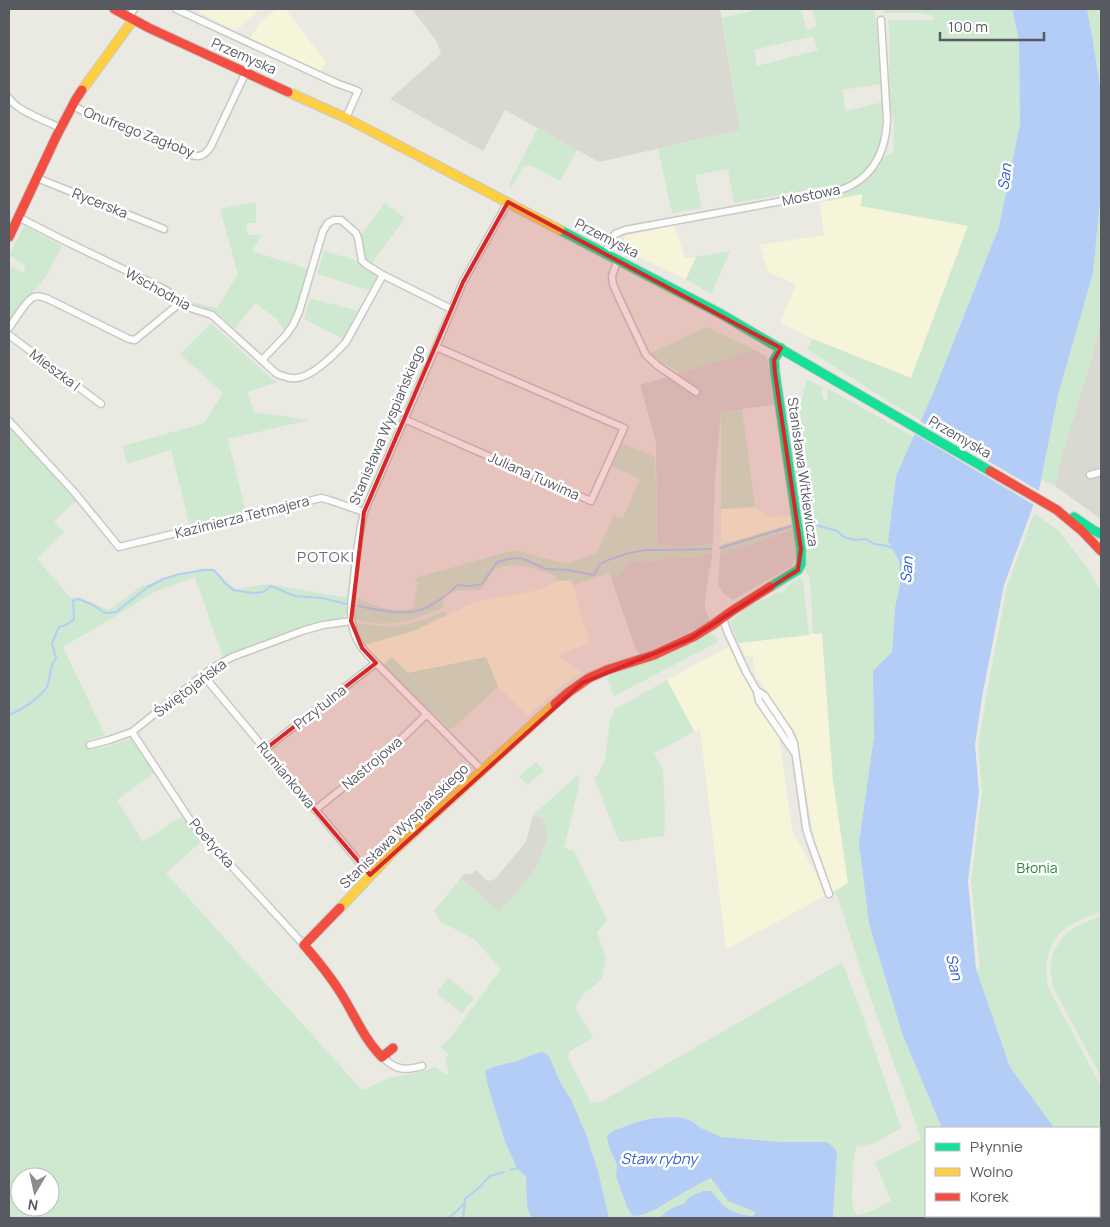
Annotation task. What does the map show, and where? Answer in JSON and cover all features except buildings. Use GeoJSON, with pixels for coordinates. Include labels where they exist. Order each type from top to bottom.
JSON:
{"type":"FeatureCollection","features":[{"type":"Feature","properties":{"kind":"street","name":"Przemyska"},"geometry":{"type":"LineString","coordinates":[[114,9],[157,32],[346,118],[721,314],[1055,508],[1069,514],[1097,532],[1100,549]]}},
{"type":"Feature","properties":{"kind":"street"},"geometry":{"type":"LineString","coordinates":[[9,237],[72,106],[131,18],[134,9]]}},
{"type":"Feature","properties":{"kind":"street"},"geometry":{"type":"LineString","coordinates":[[176,9],[358,92],[346,118]]}},
{"type":"Feature","properties":{"kind":"street","name":"Mostowa"},"geometry":{"type":"LineString","coordinates":[[605,252],[615,234],[625,230],[837,191],[852,185],[866,174],[880,156],[886,134],[887,120],[881,20]]}},
{"type":"Feature","properties":{"kind":"street","name":"Onufrego Zagłoby"},"geometry":{"type":"LineString","coordinates":[[72,106],[186,153],[202,156],[211,146],[246,72]]}},
{"type":"Feature","properties":{"kind":"street"},"geometry":{"type":"LineString","coordinates":[[9,98],[12,104],[21,110],[61,128]]}},
{"type":"Feature","properties":{"kind":"street","name":"Rycerska"},"geometry":{"type":"LineString","coordinates":[[37,178],[164,229]]}},
{"type":"Feature","properties":{"kind":"street","name":"Stanisława Wyspiańskiego"},"geometry":{"type":"LineString","coordinates":[[304,945],[393,852],[482,770],[376,664],[362,648],[355,636],[351,621],[358,538],[364,512],[463,282],[508,202]]}},
{"type":"Feature","properties":{"kind":"street","name":"Wschodnia"},"geometry":{"type":"LineString","coordinates":[[18,217],[160,287],[169,292],[180,303],[212,315],[277,374],[290,378],[300,378],[309,374],[346,342],[384,275]]}},
{"type":"Feature","properties":{"kind":"street"},"geometry":{"type":"LineString","coordinates":[[262,360],[286,336],[293,325],[299,312],[323,231],[328,223],[334,220],[341,220],[356,232],[362,261],[367,265],[451,309]]}},
{"type":"Feature","properties":{"kind":"street"},"geometry":{"type":"LineString","coordinates":[[618,259],[612,276],[618,298],[646,354],[658,366],[696,392]]}},
{"type":"Feature","properties":{"kind":"street"},"geometry":{"type":"LineString","coordinates":[[9,328],[29,301],[33,297],[38,296],[46,298],[129,339],[135,340],[180,303]]}},
{"type":"Feature","properties":{"kind":"street","name":"Mieszka I"},"geometry":{"type":"LineString","coordinates":[[9,335],[100,404]]}},
{"type":"Feature","properties":{"kind":"street","name":"Juliana Tuwima"},"geometry":{"type":"LineString","coordinates":[[404,419],[591,501],[624,428],[436,347]]}},
{"type":"Feature","properties":{"kind":"street","name":"Stanisława Witkiewicza"},"geometry":{"type":"LineString","coordinates":[[482,770],[558,701],[582,683],[600,674],[672,648],[690,639],[798,570],[801,564],[801,549],[774,360],[781,348]]}},
{"type":"Feature","properties":{"kind":"street","name":"Kazimierza Tetmajera"},"geometry":{"type":"LineString","coordinates":[[9,421],[75,493],[119,547],[321,498],[364,512]]}},
{"type":"Feature","properties":{"kind":"street"},"geometry":{"type":"LineString","coordinates":[[1090,475],[1101,472]]}},
{"type":"Feature","properties":{"kind":"street","name":"Przemyska"},"geometry":{"type":"LineString","coordinates":[[1055,508],[1100,549]]}},
{"type":"Feature","properties":{"kind":"street"},"geometry":{"type":"LineString","coordinates":[[723,619],[746,672],[757,691],[759,701],[796,755],[806,828],[829,894]]}},
{"type":"Feature","properties":{"kind":"street","name":"Świętojańska"},"geometry":{"type":"LineString","coordinates":[[90,745],[132,732],[202,675],[232,657],[302,631],[322,625],[351,621]]}},
{"type":"Feature","properties":{"kind":"street","name":"Przytulna"},"geometry":{"type":"LineString","coordinates":[[264,750],[376,664]]}},
{"type":"Feature","properties":{"kind":"street","name":"Rumiankowa"},"geometry":{"type":"LineString","coordinates":[[202,675],[370,875]]}},
{"type":"Feature","properties":{"kind":"street","name":"Nastrojowa"},"geometry":{"type":"LineString","coordinates":[[315,810],[390,750],[427,714]]}},
{"type":"Feature","properties":{"kind":"street","name":"Poetycka"},"geometry":{"type":"LineString","coordinates":[[132,732],[192,823],[304,945]]}},
{"type":"Feature","properties":{"kind":"street"},"geometry":{"type":"LineString","coordinates":[[304,945],[331,978],[368,1040],[382,1057],[399,1068],[407,1069],[422,1066]]}},
{"type":"Feature","properties":{"kind":"street"},"geometry":{"type":"LineString","coordinates":[[382,1057],[393,1048]]}},
{"type":"Feature","properties":{"kind":"highlighted area"},"geometry":{"type":"Polygon","coordinates":[[[508,202],[781,348],[774,360],[801,549],[798,570],[690,639],[582,683],[370,875],[264,750],[376,663],[362,648],[351,621],[364,512],[463,282],[508,202]]]}},
{"type":"Feature","properties":{"kind":"shaded area"},"geometry":{"type":"Polygon","coordinates":[[[194,9],[260,9],[235,31],[194,9]]]}},
{"type":"Feature","properties":{"kind":"shaded area"},"geometry":{"type":"Polygon","coordinates":[[[277,9],[285,9],[326,62],[321,71],[250,39],[260,22],[277,9]]]}},
{"type":"Feature","properties":{"kind":"shaded area"},"geometry":{"type":"Polygon","coordinates":[[[412,9],[720,9],[740,130],[599,162],[505,110],[483,151],[390,99],[441,54],[437,42],[412,9]]]}},
{"type":"Feature","properties":{"kind":"shaded area"},"geometry":{"type":"Polygon","coordinates":[[[862,194],[862,206],[968,226],[911,378],[813,339],[780,323],[796,284],[768,272],[760,245],[824,235],[820,202],[862,194]]]}},
{"type":"Feature","properties":{"kind":"shaded area"},"geometry":{"type":"Polygon","coordinates":[[[674,225],[685,258],[696,257],[686,279],[639,257],[622,246],[625,236],[674,225]]]}},
{"type":"Feature","properties":{"kind":"shaded area"},"geometry":{"type":"Polygon","coordinates":[[[1101,319],[1101,519],[1055,486],[1060,461],[1092,357],[1101,319]]]}},
{"type":"Feature","properties":{"kind":"shaded area"},"geometry":{"type":"Polygon","coordinates":[[[755,350],[767,357],[774,405],[721,413],[715,478],[713,543],[688,547],[657,545],[656,442],[640,385],[755,350]]]}},
{"type":"Feature","properties":{"kind":"shaded area"},"geometry":{"type":"Polygon","coordinates":[[[755,507],[768,517],[791,516],[793,524],[721,545],[721,509],[755,507]]]}},
{"type":"Feature","properties":{"kind":"shaded area"},"geometry":{"type":"Polygon","coordinates":[[[795,529],[798,547],[792,566],[733,600],[723,593],[718,586],[720,554],[795,529]]]}},
{"type":"Feature","properties":{"kind":"shaded area"},"geometry":{"type":"Polygon","coordinates":[[[712,553],[705,604],[709,618],[708,623],[641,655],[635,647],[611,578],[620,575],[627,563],[644,560],[655,562],[670,556],[691,558],[712,553]]]}},
{"type":"Feature","properties":{"kind":"shaded area"},"geometry":{"type":"Polygon","coordinates":[[[571,580],[590,644],[556,656],[567,661],[581,673],[563,685],[528,716],[498,687],[486,657],[408,673],[392,658],[383,665],[364,645],[416,630],[475,602],[539,590],[557,581],[571,580]]]}},
{"type":"Feature","properties":{"kind":"shaded area"},"geometry":{"type":"Polygon","coordinates":[[[822,633],[833,780],[848,883],[831,892],[817,854],[796,732],[759,680],[756,680],[753,657],[745,656],[739,643],[822,633]]]}},
{"type":"Feature","properties":{"kind":"shaded area"},"geometry":{"type":"Polygon","coordinates":[[[730,646],[753,695],[779,735],[792,830],[827,895],[726,949],[700,728],[694,731],[667,680],[730,646]]]}},
{"type":"Feature","properties":{"kind":"shaded area"},"geometry":{"type":"Polygon","coordinates":[[[533,815],[545,820],[548,838],[537,867],[499,912],[461,878],[464,874],[472,874],[477,870],[485,879],[490,881],[495,879],[526,842],[533,815]]]}},
{"type":"Feature","properties":{"kind":"green space"},"geometry":{"type":"Polygon","coordinates":[[[759,9],[801,9],[807,30],[817,26],[813,10],[874,9],[881,84],[842,90],[846,111],[883,102],[881,139],[877,155],[860,176],[841,185],[734,203],[728,169],[695,175],[702,208],[672,213],[658,149],[740,130],[722,18],[759,9]],[[813,36],[754,50],[757,66],[818,50],[813,36]]]}},
{"type":"Feature","properties":{"kind":"green space"},"geometry":{"type":"Polygon","coordinates":[[[883,9],[1012,9],[1019,40],[1020,124],[999,227],[921,420],[807,349],[813,339],[911,378],[968,226],[861,206],[862,194],[828,201],[828,198],[856,188],[872,174],[885,156],[893,153],[894,118],[889,111],[890,36],[888,20],[933,20],[933,16],[921,13],[884,13],[883,9]]]}},
{"type":"Feature","properties":{"kind":"green space"},"geometry":{"type":"Polygon","coordinates":[[[1087,9],[1101,9],[1101,93],[1092,35],[1087,9]]]}},
{"type":"Feature","properties":{"kind":"green space"},"geometry":{"type":"Polygon","coordinates":[[[538,128],[577,150],[560,181],[532,166],[527,166],[522,168],[512,187],[509,184],[538,128]]]}},
{"type":"Feature","properties":{"kind":"green space"},"geometry":{"type":"Polygon","coordinates":[[[1101,192],[1101,319],[1092,357],[1060,461],[1055,486],[1041,479],[1058,395],[1093,273],[1101,192]]]}},
{"type":"Feature","properties":{"kind":"green space"},"geometry":{"type":"Polygon","coordinates":[[[256,202],[256,223],[246,223],[248,235],[262,235],[252,251],[308,269],[292,321],[284,331],[277,319],[255,303],[235,329],[214,311],[186,301],[217,308],[238,274],[220,209],[256,202]]]}},
{"type":"Feature","properties":{"kind":"green space"},"geometry":{"type":"Polygon","coordinates":[[[385,203],[405,218],[371,264],[366,261],[361,235],[385,203]]]}},
{"type":"Feature","properties":{"kind":"green space"},"geometry":{"type":"Polygon","coordinates":[[[24,226],[62,246],[47,275],[9,322],[9,267],[13,267],[23,273],[26,266],[9,255],[24,226]]]}},
{"type":"Feature","properties":{"kind":"green space"},"geometry":{"type":"Polygon","coordinates":[[[324,251],[358,261],[374,273],[376,277],[371,287],[368,290],[317,274],[324,251]]]}},
{"type":"Feature","properties":{"kind":"green space"},"geometry":{"type":"Polygon","coordinates":[[[730,251],[711,294],[686,279],[696,257],[730,251]]]}},
{"type":"Feature","properties":{"kind":"green space"},"geometry":{"type":"Polygon","coordinates":[[[310,298],[357,311],[343,339],[304,319],[310,298]]]}},
{"type":"Feature","properties":{"kind":"green space"},"geometry":{"type":"Polygon","coordinates":[[[211,323],[272,379],[278,382],[247,392],[254,412],[309,420],[228,439],[246,513],[190,527],[171,450],[127,464],[123,446],[204,423],[223,393],[180,354],[211,323]]]}},
{"type":"Feature","properties":{"kind":"green space"},"geometry":{"type":"Polygon","coordinates":[[[707,327],[755,350],[680,373],[657,359],[651,353],[707,327]]]}},
{"type":"Feature","properties":{"kind":"green space"},"geometry":{"type":"Polygon","coordinates":[[[807,379],[823,387],[822,396],[825,401],[828,399],[827,388],[914,437],[896,476],[888,541],[899,561],[900,584],[895,608],[892,652],[873,671],[874,736],[859,843],[869,924],[903,1036],[942,1127],[925,1127],[925,1217],[1003,1218],[834,1218],[837,1153],[832,1145],[827,1142],[781,1142],[721,1137],[684,1118],[670,1117],[642,1120],[612,1131],[609,1147],[617,1165],[616,1176],[627,1207],[662,1206],[711,1178],[728,1201],[753,1211],[755,1214],[748,1216],[732,1211],[725,1207],[711,1191],[705,1191],[688,1198],[685,1203],[670,1209],[659,1218],[609,1218],[598,1171],[586,1134],[571,1099],[561,1084],[549,1056],[530,1056],[517,1061],[488,1086],[505,1142],[517,1168],[526,1177],[527,1206],[531,1218],[9,1218],[9,426],[76,501],[54,521],[64,532],[37,559],[71,598],[79,597],[109,610],[140,587],[203,568],[214,569],[235,589],[268,584],[348,598],[345,607],[347,608],[346,614],[340,620],[295,629],[265,639],[223,657],[195,577],[152,593],[63,647],[105,735],[87,740],[91,749],[110,746],[131,739],[154,773],[117,800],[143,842],[182,816],[201,842],[166,873],[362,1090],[392,1077],[435,1067],[448,1075],[445,1059],[449,1054],[440,1047],[451,1037],[501,969],[474,939],[441,922],[434,911],[461,878],[499,912],[537,867],[548,838],[545,820],[533,815],[579,774],[579,786],[564,848],[574,851],[607,920],[597,932],[606,958],[601,980],[584,994],[575,1007],[593,1038],[570,1051],[568,1058],[591,1103],[601,1102],[841,963],[862,1014],[901,1128],[875,1143],[856,1147],[853,1162],[852,1203],[856,1215],[869,1212],[891,1201],[875,1162],[921,1139],[862,974],[837,895],[833,893],[848,883],[833,780],[822,633],[813,634],[810,578],[805,570],[791,440],[807,379]]]}},
{"type":"Feature","properties":{"kind":"green space"},"geometry":{"type":"Polygon","coordinates":[[[742,409],[755,507],[721,509],[721,413],[742,409]]]}},
{"type":"Feature","properties":{"kind":"green space"},"geometry":{"type":"Polygon","coordinates":[[[622,443],[655,457],[657,545],[688,547],[713,543],[712,553],[691,558],[670,556],[655,562],[643,560],[627,563],[620,575],[611,578],[609,573],[573,585],[571,580],[557,581],[554,575],[524,566],[508,565],[493,572],[481,590],[446,591],[443,600],[444,607],[412,619],[402,622],[379,623],[356,619],[358,598],[384,608],[397,610],[413,609],[418,582],[415,578],[514,550],[567,564],[597,553],[614,515],[623,518],[640,479],[612,466],[622,443]]]}},
{"type":"Feature","properties":{"kind":"green space","name":"Błonia"},"geometry":{"type":"Polygon","coordinates":[[[1034,513],[1058,530],[1090,571],[1101,592],[1101,912],[1076,922],[1059,934],[1050,950],[1046,969],[1049,989],[1101,1086],[1101,1184],[1100,1127],[1053,1127],[1010,1067],[976,969],[980,968],[971,881],[982,792],[978,746],[1007,586],[1034,513]]]}},
{"type":"Feature","properties":{"kind":"green space"},"geometry":{"type":"Polygon","coordinates":[[[793,524],[795,529],[720,554],[721,545],[793,524]]]}},
{"type":"Feature","properties":{"kind":"green space"},"geometry":{"type":"Polygon","coordinates":[[[799,577],[803,581],[809,635],[739,643],[731,626],[731,621],[748,607],[786,590],[785,588],[799,577]]]}},
{"type":"Feature","properties":{"kind":"green space"},"geometry":{"type":"Polygon","coordinates":[[[445,611],[446,615],[416,630],[364,645],[355,623],[393,627],[421,621],[445,611]]]}},
{"type":"Feature","properties":{"kind":"green space"},"geometry":{"type":"Polygon","coordinates":[[[708,634],[715,635],[718,642],[614,696],[606,674],[640,665],[708,634]]]}},
{"type":"Feature","properties":{"kind":"green space"},"geometry":{"type":"Polygon","coordinates":[[[392,657],[408,673],[486,657],[498,687],[453,728],[449,729],[383,665],[392,657]]]}},
{"type":"Feature","properties":{"kind":"green space"},"geometry":{"type":"Polygon","coordinates":[[[667,680],[694,731],[654,753],[663,770],[664,836],[619,842],[594,777],[597,776],[605,760],[610,720],[615,709],[667,680]]]}},
{"type":"Feature","properties":{"kind":"green space"},"geometry":{"type":"Polygon","coordinates":[[[536,762],[544,771],[527,785],[519,776],[536,762]]]}},
{"type":"Feature","properties":{"kind":"green space"},"geometry":{"type":"Polygon","coordinates":[[[1101,916],[1101,1077],[1053,987],[1050,969],[1053,952],[1063,937],[1077,926],[1101,916]]]}},
{"type":"Feature","properties":{"kind":"green space"},"geometry":{"type":"Polygon","coordinates":[[[448,978],[474,998],[462,1013],[436,993],[448,978]]]}},
{"type":"Feature","properties":{"kind":"water","name":"San"},"geometry":{"type":"Polygon","coordinates":[[[1012,9],[1087,9],[1101,93],[1101,192],[1093,273],[1058,395],[1039,490],[1004,585],[982,697],[975,745],[979,792],[968,881],[976,969],[1010,1067],[1053,1127],[942,1127],[903,1036],[869,924],[859,843],[874,736],[873,671],[892,652],[895,608],[900,584],[899,561],[888,541],[896,476],[934,391],[999,227],[1020,124],[1019,40],[1012,9]]]}},
{"type":"Feature","properties":{"kind":"water","name":"Staw rybny"},"geometry":{"type":"Polygon","coordinates":[[[540,1052],[549,1056],[586,1134],[598,1171],[609,1218],[531,1218],[527,1206],[526,1177],[517,1168],[505,1142],[485,1071],[540,1052]]]}},
{"type":"Feature","properties":{"kind":"water","name":"Staw rybny"},"geometry":{"type":"Polygon","coordinates":[[[670,1117],[684,1118],[721,1137],[781,1142],[827,1142],[837,1153],[834,1218],[659,1218],[670,1209],[685,1203],[688,1198],[704,1191],[711,1191],[725,1207],[732,1211],[748,1216],[755,1214],[753,1211],[728,1201],[711,1178],[651,1211],[633,1216],[627,1207],[616,1176],[617,1165],[609,1147],[607,1136],[615,1130],[639,1121],[670,1117]]]}},
{"type":"Feature","properties":{"kind":"water"},"geometry":{"type":"Polygon","coordinates":[[[1101,1184],[1101,1218],[1003,1218],[1100,1217],[1101,1184]]]}},
{"type":"Feature","properties":{"kind":"pier"},"geometry":{"type":"Polygon","coordinates":[[[918,420],[1041,492],[1036,506],[913,433],[918,420]]]}},
{"type":"Feature","properties":{"kind":"waterway"},"geometry":{"type":"LineString","coordinates":[[802,523],[837,531],[844,537],[855,540],[866,539],[874,544],[892,548]]}},
{"type":"Feature","properties":{"kind":"waterway"},"geometry":{"type":"LineString","coordinates":[[720,548],[795,525]]}},
{"type":"Feature","properties":{"kind":"waterway"},"geometry":{"type":"LineString","coordinates":[[358,606],[392,612],[418,611],[438,601],[458,585],[471,586],[482,584],[497,562],[508,559],[521,558],[546,569],[568,570],[594,575],[600,564],[629,553],[646,550],[711,549]]}},
{"type":"Feature","properties":{"kind":"waterway"},"geometry":{"type":"LineString","coordinates":[[9,715],[32,702],[46,688],[52,665],[56,658],[52,643],[59,627],[68,624],[74,619],[73,601],[78,599],[91,604],[105,613],[116,612],[148,587],[163,579],[180,574],[214,570],[233,590],[253,593],[263,592],[271,586],[295,596],[322,598],[346,604]]}},
{"type":"Feature","properties":{"kind":"waterway"},"geometry":{"type":"LineString","coordinates":[[511,1170],[517,1168]]}},
{"type":"Feature","properties":{"kind":"waterway"},"geometry":{"type":"LineString","coordinates":[[463,1218],[465,1199],[490,1176],[504,1172]]}},
{"type":"Feature","properties":{"kind":"waterway"},"geometry":{"type":"LineString","coordinates":[[449,1218],[464,1204]]}},
{"type":"Feature","properties":{"kind":"traffic: fast"},"geometry":{"type":"LineString","coordinates":[[560,230],[721,314],[990,471]]}},
{"type":"Feature","properties":{"kind":"traffic: fast"},"geometry":{"type":"LineString","coordinates":[[770,587],[798,570],[801,564],[801,549],[775,373],[774,360],[781,348]]}},
{"type":"Feature","properties":{"kind":"traffic: fast"},"geometry":{"type":"LineString","coordinates":[[1074,517],[1101,534]]}},
{"type":"Feature","properties":{"kind":"traffic: slow"},"geometry":{"type":"LineString","coordinates":[[82,90],[133,20]]}},
{"type":"Feature","properties":{"kind":"traffic: slow"},"geometry":{"type":"LineString","coordinates":[[288,92],[346,118],[560,230]]}},
{"type":"Feature","properties":{"kind":"traffic: slow"},"geometry":{"type":"LineString","coordinates":[[340,908],[393,852],[555,704]]}},
{"type":"Feature","properties":{"kind":"traffic: jam"},"geometry":{"type":"LineString","coordinates":[[114,9],[149,28],[288,92]]}},
{"type":"Feature","properties":{"kind":"traffic: jam"},"geometry":{"type":"LineString","coordinates":[[9,237],[56,137],[82,90]]}},
{"type":"Feature","properties":{"kind":"traffic: jam"},"geometry":{"type":"LineString","coordinates":[[990,471],[1057,510],[1082,531],[1101,551]]}},
{"type":"Feature","properties":{"kind":"traffic: jam"},"geometry":{"type":"LineString","coordinates":[[555,704],[589,678],[607,670],[654,655],[695,636],[770,587]]}},
{"type":"Feature","properties":{"kind":"traffic: jam"},"geometry":{"type":"LineString","coordinates":[[340,908],[304,945],[333,982],[365,1035],[382,1057],[393,1048]]}},
{"type":"Feature","properties":{"kind":"district","name":"POTOKI"},"geometry":{"type":"Point","coordinates":[326,557]}}]}
